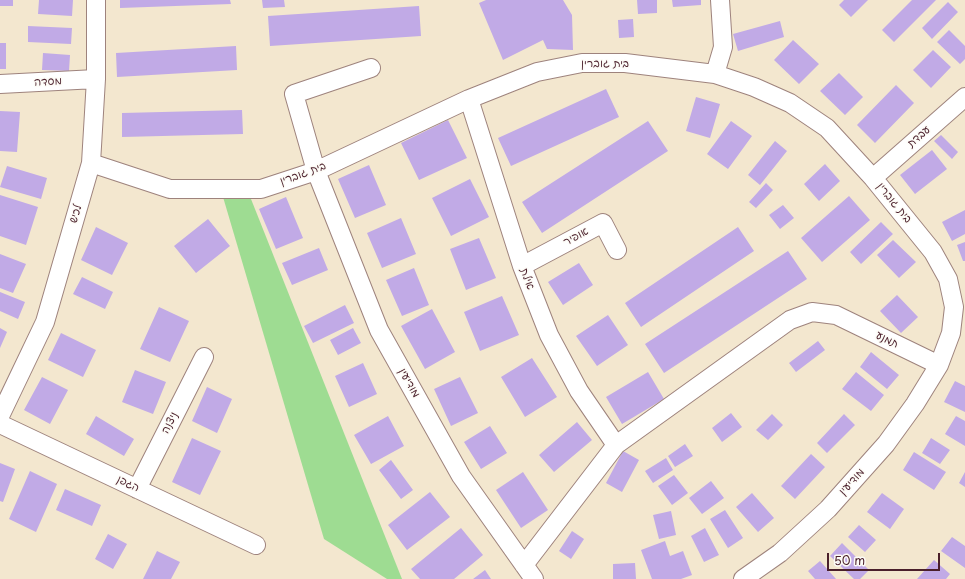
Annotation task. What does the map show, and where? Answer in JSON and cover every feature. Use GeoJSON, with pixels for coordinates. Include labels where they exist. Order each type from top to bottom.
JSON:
{"type":"FeatureCollection","features":[{"type":"Feature","properties":{"kind":"street","name":"לכיש"},"geometry":{"type":"LineString","coordinates":[[0,416],[45,322],[91,163],[96,79],[96,0]]}},
{"type":"Feature","properties":{"kind":"street"},"geometry":{"type":"LineString","coordinates":[[715,74],[723,47],[720,0]]}},
{"type":"Feature","properties":{"kind":"street","name":"בית גוברין"},"geometry":{"type":"LineString","coordinates":[[91,163],[170,189],[261,189],[316,171],[469,99],[537,72],[582,63],[625,63],[715,74],[754,86],[790,103],[827,128],[873,178],[933,252],[948,278],[954,307],[951,333],[939,365]]}},
{"type":"Feature","properties":{"kind":"street","name":"מודיעין"},"geometry":{"type":"LineString","coordinates":[[371,68],[294,94],[316,171],[379,330],[461,476],[529,572]]}},
{"type":"Feature","properties":{"kind":"street","name":"מסדה"},"geometry":{"type":"LineString","coordinates":[[0,84],[96,79]]}},
{"type":"Feature","properties":{"kind":"street","name":"עבדת"},"geometry":{"type":"LineString","coordinates":[[873,178],[965,97]]}},
{"type":"Feature","properties":{"kind":"street","name":"אילת"},"geometry":{"type":"LineString","coordinates":[[469,99],[522,266],[549,335],[578,391],[616,445]]}},
{"type":"Feature","properties":{"kind":"street","name":"אופיר"},"geometry":{"type":"LineString","coordinates":[[522,266],[603,223],[617,250]]}},
{"type":"Feature","properties":{"kind":"street","name":"תמנע"},"geometry":{"type":"LineString","coordinates":[[616,445],[790,320],[812,312],[836,316],[939,365]]}},
{"type":"Feature","properties":{"kind":"street","name":"ניצנה"},"geometry":{"type":"LineString","coordinates":[[137,489],[204,357]]}},
{"type":"Feature","properties":{"kind":"street","name":"מודיעין"},"geometry":{"type":"LineString","coordinates":[[743,579],[780,553],[828,509],[886,444],[915,404],[939,365]]}},
{"type":"Feature","properties":{"kind":"street","name":"הגפן"},"geometry":{"type":"LineString","coordinates":[[0,424],[256,545]]}},
{"type":"Feature","properties":{"kind":"street"},"geometry":{"type":"LineString","coordinates":[[529,572],[616,445]]}},
{"type":"Feature","properties":{"kind":"green space"},"geometry":{"type":"Polygon","coordinates":[[[223,197],[251,199],[402,579],[387,579],[324,539],[223,197]]]}},
{"type":"Feature","properties":{"kind":"building"},"geometry":{"type":"Polygon","coordinates":[[[0,0],[13,0],[13,6],[0,6],[0,0]]]}},
{"type":"Feature","properties":{"kind":"building"},"geometry":{"type":"Polygon","coordinates":[[[39,0],[73,0],[72,16],[38,14],[39,0]]]}},
{"type":"Feature","properties":{"kind":"building"},"geometry":{"type":"Polygon","coordinates":[[[120,0],[230,0],[231,4],[120,8],[120,0]]]}},
{"type":"Feature","properties":{"kind":"building"},"geometry":{"type":"Polygon","coordinates":[[[262,0],[284,0],[285,7],[263,8],[262,0]]]}},
{"type":"Feature","properties":{"kind":"building"},"geometry":{"type":"Polygon","coordinates":[[[486,0],[563,0],[572,15],[573,50],[547,49],[543,40],[503,60],[479,3],[486,0]]]}},
{"type":"Feature","properties":{"kind":"building"},"geometry":{"type":"Polygon","coordinates":[[[637,0],[657,0],[657,13],[638,14],[637,0]]]}},
{"type":"Feature","properties":{"kind":"building"},"geometry":{"type":"Polygon","coordinates":[[[672,0],[701,0],[701,5],[673,7],[672,0]]]}},
{"type":"Feature","properties":{"kind":"building"},"geometry":{"type":"Polygon","coordinates":[[[844,0],[868,0],[851,17],[839,5],[844,0]]]}},
{"type":"Feature","properties":{"kind":"building"},"geometry":{"type":"Polygon","coordinates":[[[912,0],[936,0],[894,42],[882,30],[912,0]]]}},
{"type":"Feature","properties":{"kind":"building"},"geometry":{"type":"Polygon","coordinates":[[[948,2],[958,12],[932,39],[922,28],[948,2]]]}},
{"type":"Feature","properties":{"kind":"building"},"geometry":{"type":"Polygon","coordinates":[[[419,6],[421,36],[270,46],[268,16],[419,6]]]}},
{"type":"Feature","properties":{"kind":"building"},"geometry":{"type":"Polygon","coordinates":[[[633,19],[634,37],[619,38],[618,20],[633,19]]]}},
{"type":"Feature","properties":{"kind":"building"},"geometry":{"type":"Polygon","coordinates":[[[780,21],[784,37],[738,51],[733,34],[780,21]]]}},
{"type":"Feature","properties":{"kind":"building"},"geometry":{"type":"Polygon","coordinates":[[[28,26],[72,28],[71,44],[28,42],[28,26]]]}},
{"type":"Feature","properties":{"kind":"building"},"geometry":{"type":"Polygon","coordinates":[[[949,30],[965,46],[965,59],[960,64],[937,42],[949,30]]]}},
{"type":"Feature","properties":{"kind":"building"},"geometry":{"type":"Polygon","coordinates":[[[793,40],[819,64],[799,84],[774,60],[793,40]]]}},
{"type":"Feature","properties":{"kind":"building"},"geometry":{"type":"Polygon","coordinates":[[[0,43],[6,43],[6,69],[0,69],[0,43]]]}},
{"type":"Feature","properties":{"kind":"building"},"geometry":{"type":"Polygon","coordinates":[[[236,46],[237,70],[117,77],[116,53],[236,46]]]}},
{"type":"Feature","properties":{"kind":"building"},"geometry":{"type":"Polygon","coordinates":[[[933,50],[951,67],[931,88],[913,70],[933,50]]]}},
{"type":"Feature","properties":{"kind":"building"},"geometry":{"type":"Polygon","coordinates":[[[43,53],[70,55],[69,71],[42,70],[43,53]]]}},
{"type":"Feature","properties":{"kind":"building"},"geometry":{"type":"Polygon","coordinates":[[[839,73],[863,97],[845,115],[820,91],[839,73]]]}},
{"type":"Feature","properties":{"kind":"building"},"geometry":{"type":"Polygon","coordinates":[[[896,85],[914,103],[875,143],[857,125],[896,85]]]}},
{"type":"Feature","properties":{"kind":"building"},"geometry":{"type":"Polygon","coordinates":[[[606,89],[619,117],[511,166],[498,138],[606,89]]]}},
{"type":"Feature","properties":{"kind":"building"},"geometry":{"type":"Polygon","coordinates":[[[696,97],[720,104],[710,138],[686,131],[696,97]]]}},
{"type":"Feature","properties":{"kind":"building"},"geometry":{"type":"Polygon","coordinates":[[[242,110],[243,134],[122,137],[122,113],[242,110]]]}},
{"type":"Feature","properties":{"kind":"building"},"geometry":{"type":"Polygon","coordinates":[[[0,111],[20,112],[17,152],[0,151],[0,111]]]}},
{"type":"Feature","properties":{"kind":"building"},"geometry":{"type":"Polygon","coordinates":[[[448,120],[467,158],[419,180],[401,143],[448,120]]]}},
{"type":"Feature","properties":{"kind":"building"},"geometry":{"type":"Polygon","coordinates":[[[648,121],[668,151],[542,233],[522,202],[648,121]]]}},
{"type":"Feature","properties":{"kind":"building"},"geometry":{"type":"Polygon","coordinates":[[[731,121],[752,136],[728,169],[707,154],[731,121]]]}},
{"type":"Feature","properties":{"kind":"building"},"geometry":{"type":"Polygon","coordinates":[[[941,135],[958,152],[952,159],[934,141],[941,135]]]}},
{"type":"Feature","properties":{"kind":"building"},"geometry":{"type":"Polygon","coordinates":[[[775,141],[787,151],[760,185],[748,175],[775,141]]]}},
{"type":"Feature","properties":{"kind":"building"},"geometry":{"type":"Polygon","coordinates":[[[932,150],[947,169],[915,194],[900,175],[932,150]]]}},
{"type":"Feature","properties":{"kind":"building"},"geometry":{"type":"Polygon","coordinates":[[[825,164],[840,181],[819,201],[804,184],[825,164]]]}},
{"type":"Feature","properties":{"kind":"building"},"geometry":{"type":"Polygon","coordinates":[[[369,165],[386,205],[355,218],[338,179],[369,165]]]}},
{"type":"Feature","properties":{"kind":"building"},"geometry":{"type":"Polygon","coordinates":[[[7,166],[47,178],[41,199],[0,187],[7,166]]]}},
{"type":"Feature","properties":{"kind":"building"},"geometry":{"type":"Polygon","coordinates":[[[470,179],[489,217],[451,236],[432,198],[470,179]]]}},
{"type":"Feature","properties":{"kind":"building"},"geometry":{"type":"Polygon","coordinates":[[[766,183],[773,190],[756,208],[749,202],[766,183]]]}},
{"type":"Feature","properties":{"kind":"building"},"geometry":{"type":"Polygon","coordinates":[[[0,195],[38,207],[26,245],[0,236],[0,195]]]}},
{"type":"Feature","properties":{"kind":"building"},"geometry":{"type":"Polygon","coordinates":[[[849,196],[870,220],[822,262],[801,238],[849,196]]]}},
{"type":"Feature","properties":{"kind":"building"},"geometry":{"type":"Polygon","coordinates":[[[286,197],[303,238],[276,249],[259,209],[286,197]]]}},
{"type":"Feature","properties":{"kind":"building"},"geometry":{"type":"Polygon","coordinates":[[[783,205],[794,218],[780,229],[769,215],[783,205]]]}},
{"type":"Feature","properties":{"kind":"building"},"geometry":{"type":"Polygon","coordinates":[[[965,210],[965,234],[952,241],[942,222],[965,210]]]}},
{"type":"Feature","properties":{"kind":"building"},"geometry":{"type":"Polygon","coordinates":[[[401,218],[416,254],[382,268],[367,233],[401,218]]]}},
{"type":"Feature","properties":{"kind":"building"},"geometry":{"type":"Polygon","coordinates":[[[208,219],[230,246],[196,273],[174,246],[208,219]]]}},
{"type":"Feature","properties":{"kind":"building"},"geometry":{"type":"Polygon","coordinates":[[[881,222],[893,234],[861,264],[850,252],[881,222]]]}},
{"type":"Feature","properties":{"kind":"building"},"geometry":{"type":"Polygon","coordinates":[[[96,227],[128,243],[112,275],[81,260],[96,227]]]}},
{"type":"Feature","properties":{"kind":"building"},"geometry":{"type":"Polygon","coordinates":[[[738,227],[754,251],[641,327],[625,303],[738,227]]]}},
{"type":"Feature","properties":{"kind":"building"},"geometry":{"type":"Polygon","coordinates":[[[479,238],[496,278],[466,290],[450,249],[479,238]]]}},
{"type":"Feature","properties":{"kind":"building"},"geometry":{"type":"Polygon","coordinates":[[[893,240],[916,262],[899,278],[877,255],[893,240]]]}},
{"type":"Feature","properties":{"kind":"building"},"geometry":{"type":"Polygon","coordinates":[[[965,242],[965,261],[963,261],[957,245],[965,242]]]}},
{"type":"Feature","properties":{"kind":"building"},"geometry":{"type":"Polygon","coordinates":[[[319,248],[328,270],[292,285],[282,263],[319,248]]]}},
{"type":"Feature","properties":{"kind":"building"},"geometry":{"type":"Polygon","coordinates":[[[788,251],[807,279],[664,373],[645,344],[788,251]]]}},
{"type":"Feature","properties":{"kind":"building"},"geometry":{"type":"Polygon","coordinates":[[[0,254],[26,264],[13,293],[0,288],[0,254]]]}},
{"type":"Feature","properties":{"kind":"building"},"geometry":{"type":"Polygon","coordinates":[[[579,263],[593,285],[563,305],[548,282],[579,263]]]}},
{"type":"Feature","properties":{"kind":"building"},"geometry":{"type":"Polygon","coordinates":[[[414,268],[429,305],[402,316],[386,280],[414,268]]]}},
{"type":"Feature","properties":{"kind":"building"},"geometry":{"type":"Polygon","coordinates":[[[82,277],[113,292],[105,309],[73,294],[82,277]]]}},
{"type":"Feature","properties":{"kind":"building"},"geometry":{"type":"Polygon","coordinates":[[[0,292],[25,302],[18,319],[0,311],[0,292]]]}},
{"type":"Feature","properties":{"kind":"building"},"geometry":{"type":"Polygon","coordinates":[[[897,295],[918,317],[901,333],[880,311],[897,295]]]}},
{"type":"Feature","properties":{"kind":"building"},"geometry":{"type":"Polygon","coordinates":[[[502,296],[519,335],[480,351],[464,312],[502,296]]]}},
{"type":"Feature","properties":{"kind":"building"},"geometry":{"type":"Polygon","coordinates":[[[345,305],[354,323],[313,343],[304,326],[345,305]]]}},
{"type":"Feature","properties":{"kind":"building"},"geometry":{"type":"Polygon","coordinates":[[[159,307],[189,321],[170,362],[140,349],[159,307]]]}},
{"type":"Feature","properties":{"kind":"building"},"geometry":{"type":"Polygon","coordinates":[[[432,309],[455,352],[425,369],[401,326],[432,309]]]}},
{"type":"Feature","properties":{"kind":"building"},"geometry":{"type":"Polygon","coordinates":[[[608,315],[628,345],[597,366],[576,336],[608,315]]]}},
{"type":"Feature","properties":{"kind":"building"},"geometry":{"type":"Polygon","coordinates":[[[0,328],[7,332],[0,348],[0,328]]]}},
{"type":"Feature","properties":{"kind":"building"},"geometry":{"type":"Polygon","coordinates":[[[353,328],[361,343],[338,355],[330,340],[353,328]]]}},
{"type":"Feature","properties":{"kind":"building"},"geometry":{"type":"Polygon","coordinates":[[[61,333],[96,350],[83,377],[48,360],[61,333]]]}},
{"type":"Feature","properties":{"kind":"building"},"geometry":{"type":"Polygon","coordinates":[[[818,341],[825,350],[796,372],[789,363],[818,341]]]}},
{"type":"Feature","properties":{"kind":"building"},"geometry":{"type":"Polygon","coordinates":[[[871,352],[899,375],[887,389],[860,367],[871,352]]]}},
{"type":"Feature","properties":{"kind":"building"},"geometry":{"type":"Polygon","coordinates":[[[532,358],[557,397],[525,417],[501,377],[532,358]]]}},
{"type":"Feature","properties":{"kind":"building"},"geometry":{"type":"Polygon","coordinates":[[[363,363],[377,394],[349,407],[335,376],[363,363]]]}},
{"type":"Feature","properties":{"kind":"building"},"geometry":{"type":"Polygon","coordinates":[[[135,370],[166,382],[153,414],[122,402],[135,370]]]}},
{"type":"Feature","properties":{"kind":"building"},"geometry":{"type":"Polygon","coordinates":[[[648,372],[664,399],[622,424],[606,397],[648,372]]]}},
{"type":"Feature","properties":{"kind":"building"},"geometry":{"type":"Polygon","coordinates":[[[856,372],[884,395],[871,411],[842,389],[856,372]]]}},
{"type":"Feature","properties":{"kind":"building"},"geometry":{"type":"Polygon","coordinates":[[[42,377],[68,390],[50,424],[24,410],[42,377]]]}},
{"type":"Feature","properties":{"kind":"building"},"geometry":{"type":"Polygon","coordinates":[[[460,377],[478,413],[451,426],[434,389],[460,377]]]}},
{"type":"Feature","properties":{"kind":"building"},"geometry":{"type":"Polygon","coordinates":[[[955,381],[965,386],[965,412],[944,402],[955,381]]]}},
{"type":"Feature","properties":{"kind":"building"},"geometry":{"type":"Polygon","coordinates":[[[207,387],[232,399],[217,433],[192,421],[207,387]]]}},
{"type":"Feature","properties":{"kind":"building"},"geometry":{"type":"Polygon","coordinates":[[[731,413],[742,427],[722,442],[712,428],[731,413]]]}},
{"type":"Feature","properties":{"kind":"building"},"geometry":{"type":"Polygon","coordinates":[[[772,414],[783,425],[768,440],[756,430],[772,414]]]}},
{"type":"Feature","properties":{"kind":"building"},"geometry":{"type":"Polygon","coordinates":[[[844,414],[855,425],[827,453],[817,443],[844,414]]]}},
{"type":"Feature","properties":{"kind":"building"},"geometry":{"type":"Polygon","coordinates":[[[96,416],[134,439],[124,456],[86,434],[96,416]]]}},
{"type":"Feature","properties":{"kind":"building"},"geometry":{"type":"Polygon","coordinates":[[[388,416],[404,446],[371,464],[354,435],[388,416]]]}},
{"type":"Feature","properties":{"kind":"building"},"geometry":{"type":"Polygon","coordinates":[[[956,416],[965,421],[965,446],[945,434],[956,416]]]}},
{"type":"Feature","properties":{"kind":"building"},"geometry":{"type":"Polygon","coordinates":[[[577,422],[592,440],[554,472],[539,455],[577,422]]]}},
{"type":"Feature","properties":{"kind":"building"},"geometry":{"type":"Polygon","coordinates":[[[490,426],[507,453],[481,469],[464,442],[490,426]]]}},
{"type":"Feature","properties":{"kind":"building"},"geometry":{"type":"Polygon","coordinates":[[[192,438],[221,451],[200,495],[172,482],[192,438]]]}},
{"type":"Feature","properties":{"kind":"building"},"geometry":{"type":"Polygon","coordinates":[[[931,438],[950,450],[940,464],[922,453],[931,438]]]}},
{"type":"Feature","properties":{"kind":"building"},"geometry":{"type":"Polygon","coordinates":[[[685,444],[693,456],[675,467],[668,456],[685,444]]]}},
{"type":"Feature","properties":{"kind":"building"},"geometry":{"type":"Polygon","coordinates":[[[623,451],[639,460],[622,492],[606,483],[623,451]]]}},
{"type":"Feature","properties":{"kind":"building"},"geometry":{"type":"Polygon","coordinates":[[[914,452],[946,472],[934,490],[903,470],[914,452]]]}},
{"type":"Feature","properties":{"kind":"building"},"geometry":{"type":"Polygon","coordinates":[[[811,454],[825,467],[795,499],[781,486],[811,454]]]}},
{"type":"Feature","properties":{"kind":"building"},"geometry":{"type":"Polygon","coordinates":[[[666,458],[673,470],[653,483],[645,471],[666,458]]]}},
{"type":"Feature","properties":{"kind":"building"},"geometry":{"type":"Polygon","coordinates":[[[391,460],[413,490],[401,499],[379,470],[391,460]]]}},
{"type":"Feature","properties":{"kind":"building"},"geometry":{"type":"Polygon","coordinates":[[[0,463],[15,469],[3,502],[0,501],[0,463]]]}},
{"type":"Feature","properties":{"kind":"building"},"geometry":{"type":"Polygon","coordinates":[[[30,471],[57,484],[36,532],[9,519],[30,471]]]}},
{"type":"Feature","properties":{"kind":"building"},"geometry":{"type":"Polygon","coordinates":[[[523,472],[548,510],[521,528],[496,490],[523,472]]]}},
{"type":"Feature","properties":{"kind":"building"},"geometry":{"type":"Polygon","coordinates":[[[965,472],[965,487],[959,483],[965,472]]]}},
{"type":"Feature","properties":{"kind":"building"},"geometry":{"type":"Polygon","coordinates":[[[674,475],[688,493],[672,505],[658,486],[674,475]]]}},
{"type":"Feature","properties":{"kind":"building"},"geometry":{"type":"Polygon","coordinates":[[[711,481],[724,498],[702,514],[689,498],[711,481]]]}},
{"type":"Feature","properties":{"kind":"building"},"geometry":{"type":"Polygon","coordinates":[[[65,489],[101,505],[92,526],[56,510],[65,489]]]}},
{"type":"Feature","properties":{"kind":"building"},"geometry":{"type":"Polygon","coordinates":[[[430,492],[450,517],[407,550],[388,525],[430,492]]]}},
{"type":"Feature","properties":{"kind":"building"},"geometry":{"type":"Polygon","coordinates":[[[752,493],[774,518],[758,532],[736,507],[752,493]]]}},
{"type":"Feature","properties":{"kind":"building"},"geometry":{"type":"Polygon","coordinates":[[[882,493],[904,509],[890,529],[867,512],[882,493]]]}},
{"type":"Feature","properties":{"kind":"building"},"geometry":{"type":"Polygon","coordinates":[[[725,510],[743,538],[728,548],[710,519],[725,510]]]}},
{"type":"Feature","properties":{"kind":"building"},"geometry":{"type":"Polygon","coordinates":[[[671,511],[676,535],[659,539],[653,515],[671,511]]]}},
{"type":"Feature","properties":{"kind":"building"},"geometry":{"type":"Polygon","coordinates":[[[859,525],[876,540],[865,552],[848,537],[859,525]]]}},
{"type":"Feature","properties":{"kind":"building"},"geometry":{"type":"Polygon","coordinates":[[[461,528],[483,555],[454,579],[420,579],[411,569],[461,528]]]}},
{"type":"Feature","properties":{"kind":"building"},"geometry":{"type":"Polygon","coordinates":[[[705,528],[719,555],[704,562],[691,536],[705,528]]]}},
{"type":"Feature","properties":{"kind":"building"},"geometry":{"type":"Polygon","coordinates":[[[572,531],[584,539],[571,559],[559,551],[572,531]]]}},
{"type":"Feature","properties":{"kind":"building"},"geometry":{"type":"Polygon","coordinates":[[[108,534],[127,544],[113,569],[95,559],[108,534]]]}},
{"type":"Feature","properties":{"kind":"building"},"geometry":{"type":"Polygon","coordinates":[[[952,537],[965,546],[965,568],[941,551],[952,537]]]}},
{"type":"Feature","properties":{"kind":"building"},"geometry":{"type":"Polygon","coordinates":[[[665,541],[670,556],[683,551],[692,575],[681,579],[652,579],[641,550],[665,541]]]}},
{"type":"Feature","properties":{"kind":"building"},"geometry":{"type":"Polygon","coordinates":[[[842,543],[869,570],[860,579],[854,579],[830,556],[842,543]]]}},
{"type":"Feature","properties":{"kind":"building"},"geometry":{"type":"Polygon","coordinates":[[[157,551],[180,562],[171,579],[143,579],[157,551]]]}},
{"type":"Feature","properties":{"kind":"building"},"geometry":{"type":"Polygon","coordinates":[[[934,560],[950,574],[946,579],[917,579],[934,560]]]}},
{"type":"Feature","properties":{"kind":"building"},"geometry":{"type":"Polygon","coordinates":[[[820,561],[836,579],[815,579],[808,571],[820,561]]]}},
{"type":"Feature","properties":{"kind":"building"},"geometry":{"type":"Polygon","coordinates":[[[635,563],[636,579],[613,579],[613,564],[635,563]]]}},
{"type":"Feature","properties":{"kind":"building"},"geometry":{"type":"Polygon","coordinates":[[[485,570],[491,579],[473,579],[485,570]]]}}]}
